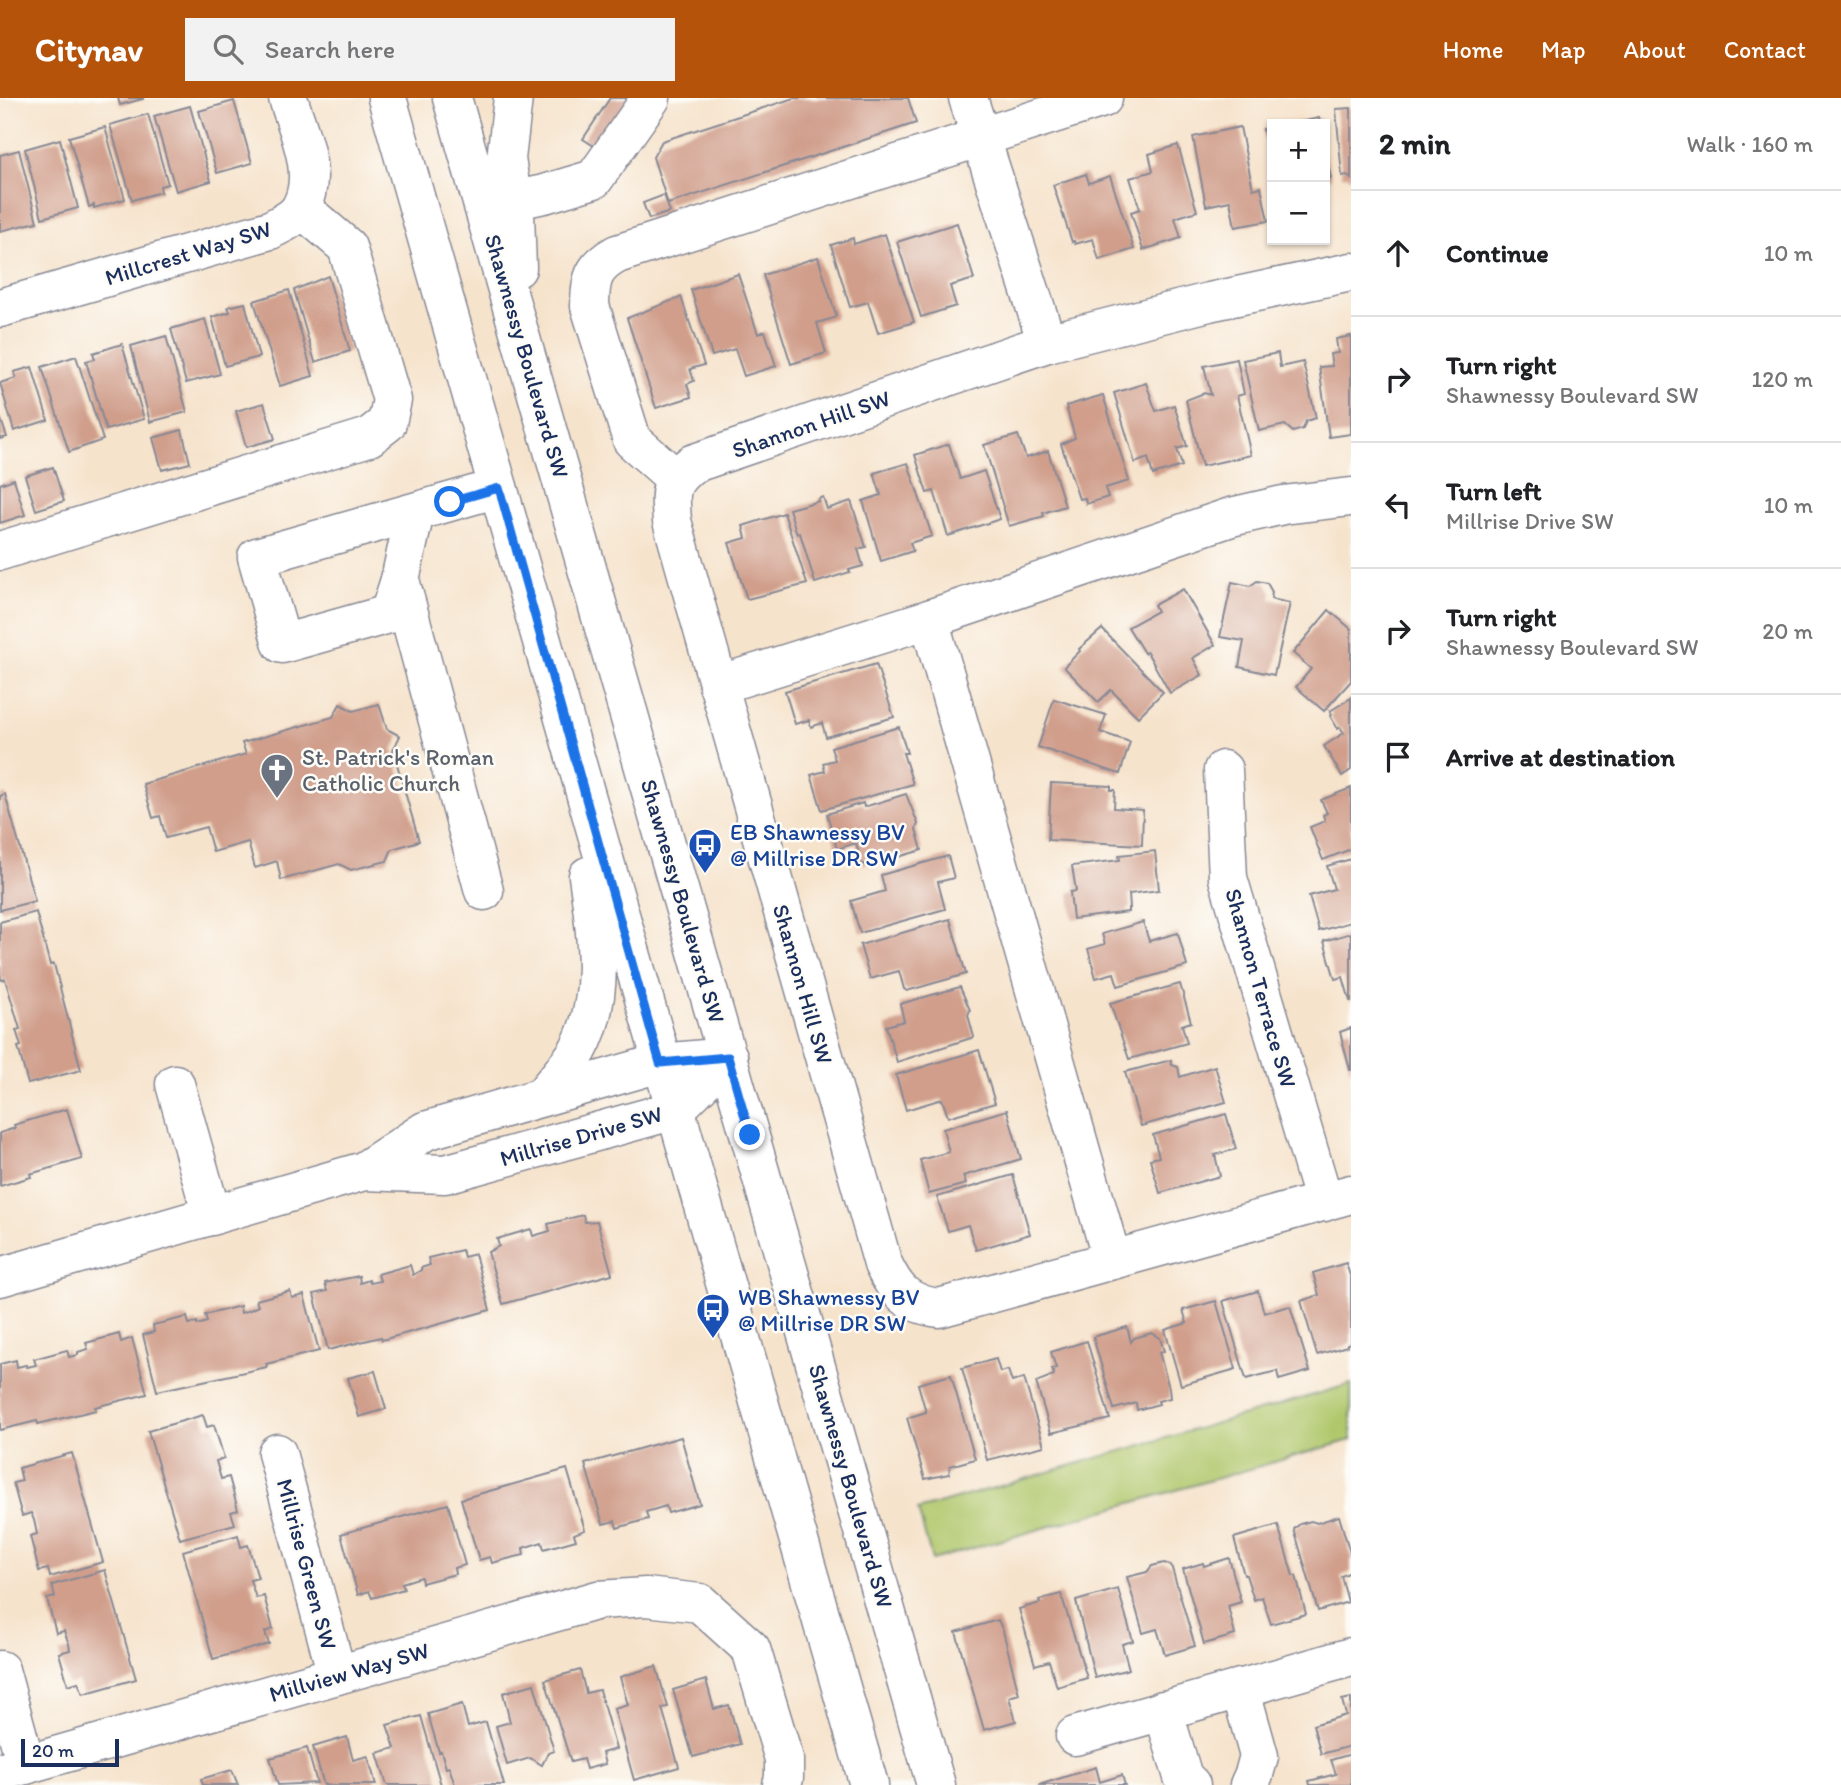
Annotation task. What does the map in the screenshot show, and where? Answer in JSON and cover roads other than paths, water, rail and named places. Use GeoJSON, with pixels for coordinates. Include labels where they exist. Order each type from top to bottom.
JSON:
{"type":"FeatureCollection","features":[{"type":"Feature","properties":{"kind":"street"},"geometry":{"type":"LineString","coordinates":[[0,551],[369,437],[387,423],[392,400],[347,247],[301,208],[309,169],[288,98]]}},
{"type":"Feature","properties":{"kind":"street"},"geometry":{"type":"LineString","coordinates":[[387,98],[660,1063],[869,1785]]}},
{"type":"Feature","properties":{"kind":"street","name":"Shawnessy Boulevard SW"},"geometry":{"type":"LineString","coordinates":[[452,98],[498,203],[520,329],[936,1785]]}},
{"type":"Feature","properties":{"kind":"street"},"geometry":{"type":"LineString","coordinates":[[513,98],[498,203],[594,180],[651,98]]}},
{"type":"Feature","properties":{"kind":"street"},"geometry":{"type":"LineString","coordinates":[[968,98],[1047,343]]}},
{"type":"Feature","properties":{"kind":"street"},"geometry":{"type":"LineString","coordinates":[[675,478],[632,440],[590,306],[590,286],[604,261],[617,254],[1103,98]]}},
{"type":"Feature","properties":{"kind":"street","name":"Millcrest Way SW"},"geometry":{"type":"LineString","coordinates":[[0,308],[270,230],[289,220],[301,208]]}},
{"type":"Feature","properties":{"kind":"street","name":"Shannon Hill SW"},"geometry":{"type":"LineString","coordinates":[[1337,1198],[939,1308],[921,1306],[905,1296],[890,1279],[883,1264],[672,522],[670,496],[675,478],[692,464],[1047,343],[1209,302],[1351,272]]}},
{"type":"Feature","properties":{"kind":"street"},"geometry":{"type":"LineString","coordinates":[[394,597],[282,645],[257,558],[499,488]]}},
{"type":"Feature","properties":{"kind":"street"},"geometry":{"type":"LineString","coordinates":[[718,685],[929,619],[1231,517],[1283,505],[1351,497]]}},
{"type":"Feature","properties":{"kind":"street"},"geometry":{"type":"LineString","coordinates":[[415,512],[394,597],[484,891]]}},
{"type":"Feature","properties":{"kind":"street"},"geometry":{"type":"LineString","coordinates":[[929,619],[1112,1260]]}},
{"type":"Feature","properties":{"kind":"street"},"geometry":{"type":"LineString","coordinates":[[542,1097],[578,1050],[596,1001],[595,928],[570,738]]}},
{"type":"Feature","properties":{"kind":"street","name":"Shannon Terrace SW"},"geometry":{"type":"LineString","coordinates":[[1223,770],[1228,878],[1337,1198]]}},
{"type":"Feature","properties":{"kind":"street","name":"Millrise Drive SW"},"geometry":{"type":"LineString","coordinates":[[0,1277],[364,1171],[425,1131],[660,1063],[728,1057]]}},
{"type":"Feature","properties":{"kind":"street","name":"Millrise Drive SW"},"geometry":{"type":"LineString","coordinates":[[364,1171],[445,1174],[675,1110],[728,1057]]}},
{"type":"Feature","properties":{"kind":"street"},"geometry":{"type":"LineString","coordinates":[[175,1084],[212,1216]]}},
{"type":"Feature","properties":{"kind":"street","name":"Millrise Green SW"},"geometry":{"type":"LineString","coordinates":[[276,1453],[337,1675]]}},
{"type":"Feature","properties":{"kind":"street","name":"Millview Way SW"},"geometry":{"type":"LineString","coordinates":[[13,1768],[598,1600],[646,1597],[701,1603],[751,1649],[784,1759],[782,1785]]}},
{"type":"Feature","properties":{"kind":"street"},"geometry":{"type":"LineString","coordinates":[[1075,1736],[1351,1657]]}},
{"type":"Feature","properties":{"kind":"street"},"geometry":{"type":"LineString","coordinates":[[0,1670],[13,1768]]}},
{"type":"Feature","properties":{"kind":"street"},"geometry":{"type":"LineString","coordinates":[[1240,1688],[1259,1756],[1249,1785]]}},
{"type":"Feature","properties":{"kind":"street"},"geometry":{"type":"LineString","coordinates":[[1163,1710],[1184,1777],[1191,1785]]}},
{"type":"Feature","properties":{"kind":"place","name":"St. Patrick's Roman Catholic Church"},"geometry":{"type":"Point","coordinates":[277,800]}},
{"type":"Feature","properties":{"kind":"place","name":"EB Shawnessy BV @ Millrise DR SW"},"geometry":{"type":"Point","coordinates":[705,875]}},
{"type":"Feature","properties":{"kind":"place","name":"WB Shawnessy BV @ Millrise DR SW"},"geometry":{"type":"Point","coordinates":[713,1340]}}]}
